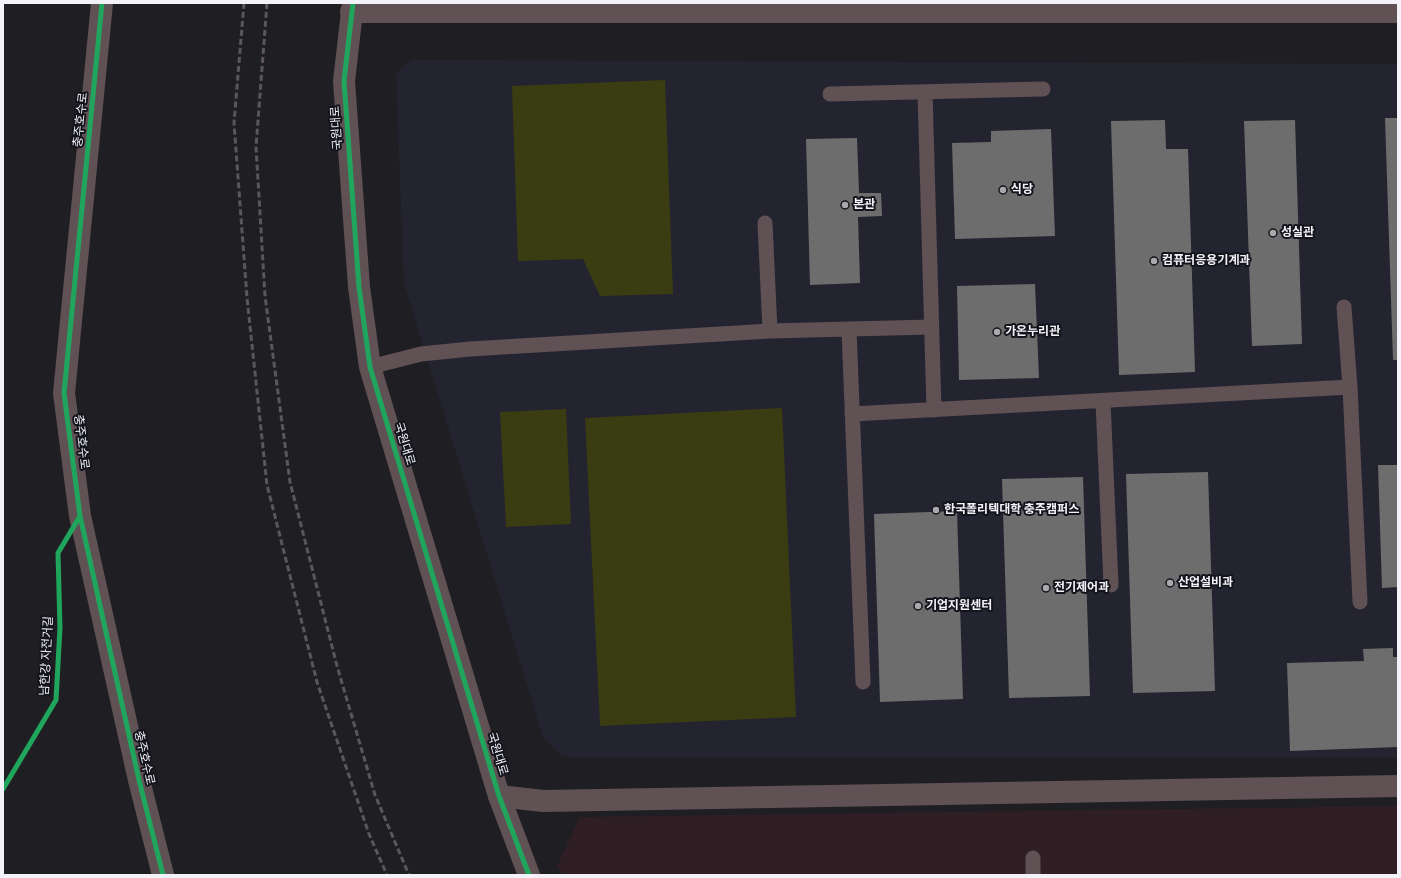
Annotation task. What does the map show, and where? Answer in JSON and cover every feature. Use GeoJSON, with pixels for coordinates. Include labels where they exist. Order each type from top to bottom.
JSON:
{"type":"FeatureCollection","features":[{"type":"Feature","properties":{"kind":"street","name":"충주호수로"},"geometry":{"type":"LineString","coordinates":[[102,3],[64,393],[80,516],[139,780],[163,875]]}},
{"type":"Feature","properties":{"kind":"street"},"geometry":{"type":"LineString","coordinates":[[352,7],[1398,12]]}},
{"type":"Feature","properties":{"kind":"street","name":"국원대로"},"geometry":{"type":"LineString","coordinates":[[352,7],[344,80],[359,287],[370,367],[499,796],[529,875]]}},
{"type":"Feature","properties":{"kind":"street"},"geometry":{"type":"LineString","coordinates":[[499,796],[543,801],[1398,786]]}},
{"type":"Feature","properties":{"kind":"lane"},"geometry":{"type":"LineString","coordinates":[[830,94],[1043,89]]}},
{"type":"Feature","properties":{"kind":"lane"},"geometry":{"type":"LineString","coordinates":[[925,92],[934,410]]}},
{"type":"Feature","properties":{"kind":"lane"},"geometry":{"type":"LineString","coordinates":[[766,223],[770,332]]}},
{"type":"Feature","properties":{"kind":"lane"},"geometry":{"type":"LineString","coordinates":[[1344,307],[1350,387],[1360,602]]}},
{"type":"Feature","properties":{"kind":"lane"},"geometry":{"type":"LineString","coordinates":[[370,367],[421,354],[470,349],[770,332],[931,327]]}},
{"type":"Feature","properties":{"kind":"lane"},"geometry":{"type":"LineString","coordinates":[[849,330],[863,682]]}},
{"type":"Feature","properties":{"kind":"lane"},"geometry":{"type":"LineString","coordinates":[[852,414],[1350,387]]}},
{"type":"Feature","properties":{"kind":"lane"},"geometry":{"type":"LineString","coordinates":[[1103,400],[1111,585]]}},
{"type":"Feature","properties":{"kind":"lane"},"geometry":{"type":"LineString","coordinates":[[1033,858],[1033,875]]}},
{"type":"Feature","properties":{"kind":"shaded area","name":"한국폴리텍대학 충주캠퍼스"},"geometry":{"type":"Polygon","coordinates":[[[412,60],[1398,64],[1398,758],[563,757],[543,737],[404,283],[396,73],[412,60]]]}},
{"type":"Feature","properties":{"kind":"shaded area"},"geometry":{"type":"Polygon","coordinates":[[[665,80],[673,294],[600,296],[583,259],[518,261],[512,86],[665,80]]]}},
{"type":"Feature","properties":{"kind":"shaded area"},"geometry":{"type":"Polygon","coordinates":[[[782,408],[796,717],[600,726],[585,418],[782,408]]]}},
{"type":"Feature","properties":{"kind":"shaded area"},"geometry":{"type":"Polygon","coordinates":[[[566,409],[571,524],[506,527],[500,412],[566,409]]]}},
{"type":"Feature","properties":{"kind":"shaded area"},"geometry":{"type":"Polygon","coordinates":[[[1398,806],[1398,875],[563,875],[557,866],[580,817],[1398,806]]]}},
{"type":"Feature","properties":{"kind":"building"},"geometry":{"type":"Polygon","coordinates":[[[1385,118],[1398,118],[1398,360],[1393,360],[1385,118]]]}},
{"type":"Feature","properties":{"kind":"building","name":"컴퓨터응용기계과"},"geometry":{"type":"Polygon","coordinates":[[[1165,120],[1166,149],[1188,149],[1195,372],[1119,375],[1111,121],[1165,120]]]}},
{"type":"Feature","properties":{"kind":"building","name":"성실관"},"geometry":{"type":"Polygon","coordinates":[[[1295,120],[1302,344],[1252,346],[1244,121],[1295,120]]]}},
{"type":"Feature","properties":{"kind":"building","name":"식당"},"geometry":{"type":"Polygon","coordinates":[[[1051,129],[1055,236],[955,239],[952,143],[991,142],[991,131],[1051,129]]]}},
{"type":"Feature","properties":{"kind":"building","name":"본관"},"geometry":{"type":"Polygon","coordinates":[[[857,138],[859,193],[881,193],[882,216],[858,217],[860,283],[810,285],[806,139],[857,138]]]}},
{"type":"Feature","properties":{"kind":"building","name":"가온누리관"},"geometry":{"type":"Polygon","coordinates":[[[1035,284],[1039,378],[959,380],[957,286],[1035,284]]]}},
{"type":"Feature","properties":{"kind":"building"},"geometry":{"type":"Polygon","coordinates":[[[1378,465],[1398,465],[1398,587],[1382,588],[1378,465]]]}},
{"type":"Feature","properties":{"kind":"building","name":"산업설비과"},"geometry":{"type":"Polygon","coordinates":[[[1208,472],[1215,691],[1133,693],[1126,474],[1208,472]]]}},
{"type":"Feature","properties":{"kind":"building","name":"전기제어과"},"geometry":{"type":"Polygon","coordinates":[[[1083,477],[1090,696],[1009,698],[1002,479],[1083,477]]]}},
{"type":"Feature","properties":{"kind":"building","name":"기업지원센터"},"geometry":{"type":"Polygon","coordinates":[[[957,511],[963,699],[880,702],[874,514],[957,511]]]}},
{"type":"Feature","properties":{"kind":"building"},"geometry":{"type":"Polygon","coordinates":[[[1393,648],[1393,657],[1398,657],[1398,747],[1290,751],[1287,663],[1364,661],[1363,649],[1393,648]]]}},
{"type":"Feature","properties":{"kind":"railway"},"geometry":{"type":"LineString","coordinates":[[244,3],[234,123],[247,298],[267,485],[317,682],[369,834],[387,875]]}},
{"type":"Feature","properties":{"kind":"railway"},"geometry":{"type":"LineString","coordinates":[[267,3],[256,147],[265,296],[290,482],[337,666],[375,795],[409,875]]}},
{"type":"Feature","properties":{"kind":"cycle path"},"geometry":{"type":"LineString","coordinates":[[102,3],[64,393],[80,516],[139,780],[163,875]]}},
{"type":"Feature","properties":{"kind":"cycle path"},"geometry":{"type":"LineString","coordinates":[[353,3],[344,81],[359,287],[370,367],[499,796],[529,875]]}},
{"type":"Feature","properties":{"kind":"cycle path","name":"남한강 자전거길"},"geometry":{"type":"LineString","coordinates":[[3,789],[56,700],[60,628],[58,553],[80,516]]}},
{"type":"Feature","properties":{"kind":"place","name":"식당"},"geometry":{"type":"Point","coordinates":[1003,190]}},
{"type":"Feature","properties":{"kind":"place","name":"본관"},"geometry":{"type":"Point","coordinates":[845,205]}},
{"type":"Feature","properties":{"kind":"place","name":"성실관"},"geometry":{"type":"Point","coordinates":[1273,233]}},
{"type":"Feature","properties":{"kind":"place","name":"컴퓨터응용기계과"},"geometry":{"type":"Point","coordinates":[1154,261]}},
{"type":"Feature","properties":{"kind":"place","name":"가온누리관"},"geometry":{"type":"Point","coordinates":[997,332]}},
{"type":"Feature","properties":{"kind":"place","name":"한국폴리텍대학 충주캠퍼스"},"geometry":{"type":"Point","coordinates":[936,510]}},
{"type":"Feature","properties":{"kind":"place","name":"산업설비과"},"geometry":{"type":"Point","coordinates":[1170,583]}},
{"type":"Feature","properties":{"kind":"place","name":"전기제어과"},"geometry":{"type":"Point","coordinates":[1046,588]}},
{"type":"Feature","properties":{"kind":"place","name":"기업지원센터"},"geometry":{"type":"Point","coordinates":[918,606]}}]}
